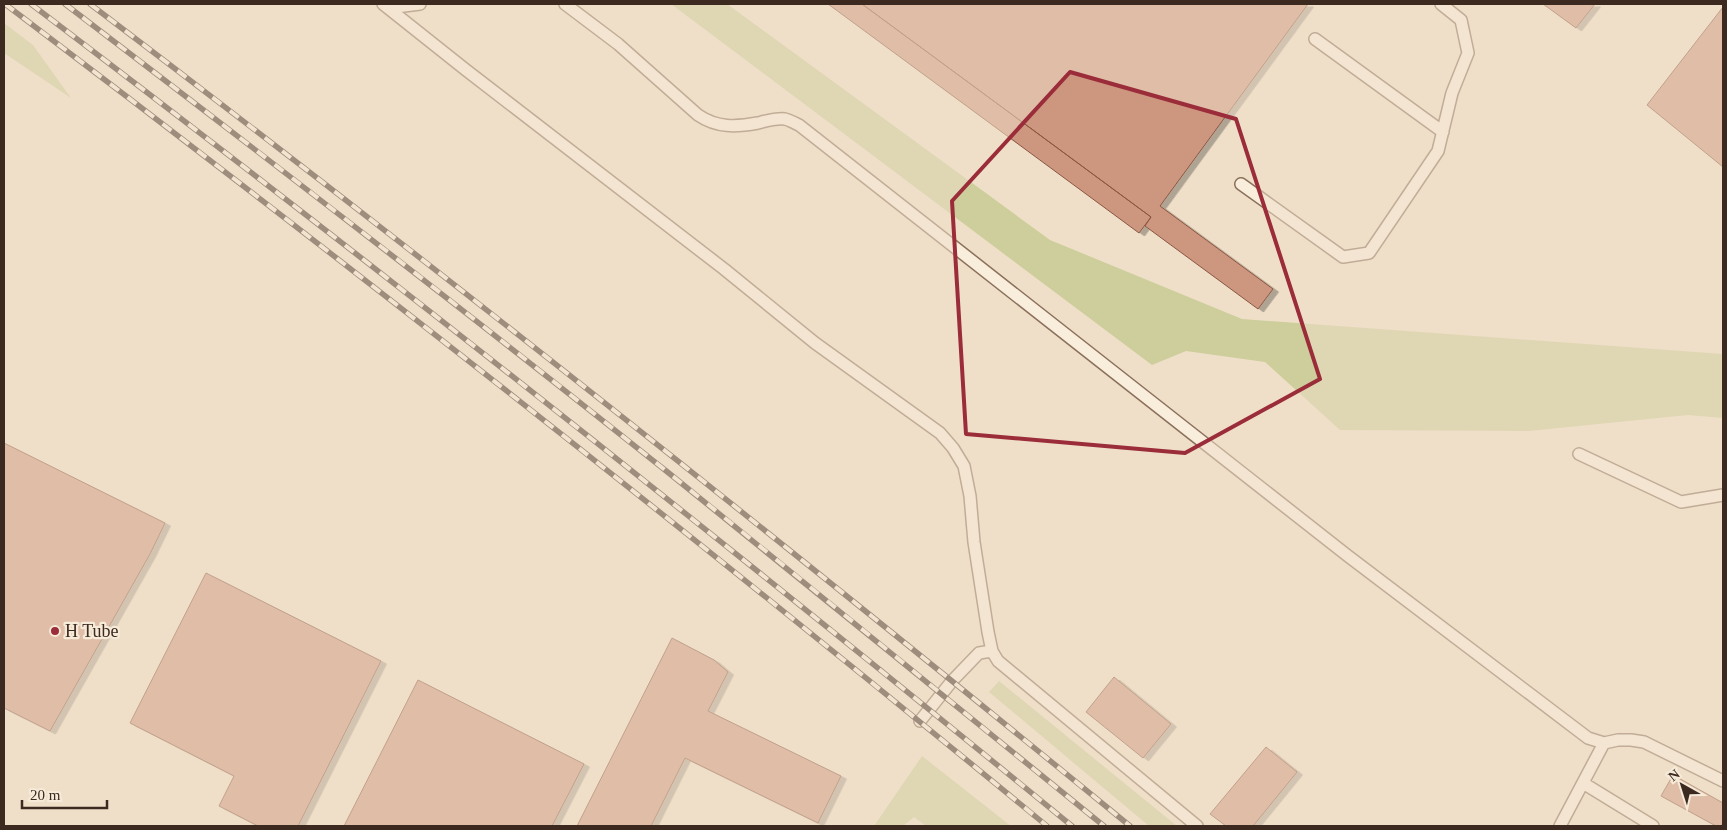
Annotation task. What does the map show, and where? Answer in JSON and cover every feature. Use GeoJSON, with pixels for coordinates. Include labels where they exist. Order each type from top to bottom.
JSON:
{"type":"FeatureCollection","features":[{"type":"Feature","properties":{"kind":"lane"},"geometry":{"type":"LineString","coordinates":[[385,6],[420,4]]}},
{"type":"Feature","properties":{"kind":"lane"},"geometry":{"type":"LineString","coordinates":[[565,4],[618,44],[698,115],[708,121],[720,125],[740,126],[776,119],[787,119],[799,125],[1356,562],[1588,738],[1604,744],[1618,740],[1644,742],[1723,781]]}},
{"type":"Feature","properties":{"kind":"lane"},"geometry":{"type":"LineString","coordinates":[[1241,184],[1343,257],[1369,253],[1438,151],[1452,93],[1468,53],[1461,20],[1441,4]]}},
{"type":"Feature","properties":{"kind":"lane"},"geometry":{"type":"LineString","coordinates":[[385,6],[724,269],[815,343],[940,433],[953,448],[964,466],[992,651],[998,661],[1197,826]]}},
{"type":"Feature","properties":{"kind":"lane"},"geometry":{"type":"LineString","coordinates":[[1315,39],[1443,132]]}},
{"type":"Feature","properties":{"kind":"lane"},"geometry":{"type":"LineString","coordinates":[[1579,454],[1681,502],[1723,495]]}},
{"type":"Feature","properties":{"kind":"lane"},"geometry":{"type":"LineString","coordinates":[[920,721],[952,681],[979,653],[992,651]]}},
{"type":"Feature","properties":{"kind":"lane"},"geometry":{"type":"LineString","coordinates":[[1560,826],[1604,744]]}},
{"type":"Feature","properties":{"kind":"lane"},"geometry":{"type":"LineString","coordinates":[[1583,783],[1653,826]]}},
{"type":"Feature","properties":{"kind":"highlighted area"},"geometry":{"type":"Polygon","coordinates":[[[1070,72],[1236,119],[1320,379],[1185,453],[966,434],[952,201],[1070,72]]]}},
{"type":"Feature","properties":{"kind":"green space"},"geometry":{"type":"Polygon","coordinates":[[[671,4],[727,4],[1050,240],[1242,319],[1723,354],[1723,418],[1688,415],[1529,431],[1340,430],[1265,362],[1186,351],[1152,365],[671,4]]]}},
{"type":"Feature","properties":{"kind":"green space"},"geometry":{"type":"Polygon","coordinates":[[[4,23],[33,45],[71,98],[4,53],[4,23]]]}},
{"type":"Feature","properties":{"kind":"green space"},"geometry":{"type":"Polygon","coordinates":[[[999,681],[1177,826],[1149,826],[989,692],[999,681]]]}},
{"type":"Feature","properties":{"kind":"green space"},"geometry":{"type":"Polygon","coordinates":[[[922,756],[1011,826],[926,826],[914,817],[903,826],[874,826],[922,756]]]}},
{"type":"Feature","properties":{"kind":"building"},"geometry":{"type":"Polygon","coordinates":[[[828,4],[862,4],[1151,217],[1139,233],[828,4]]]}},
{"type":"Feature","properties":{"kind":"building"},"geometry":{"type":"Polygon","coordinates":[[[862,4],[1308,4],[1160,206],[1273,289],[1258,309],[1145,226],[1151,217],[862,4]]]}},
{"type":"Feature","properties":{"kind":"building"},"geometry":{"type":"Polygon","coordinates":[[[1543,4],[1595,4],[1576,28],[1543,4]]]}},
{"type":"Feature","properties":{"kind":"building"},"geometry":{"type":"Polygon","coordinates":[[[1723,7],[1723,167],[1647,105],[1723,7]]]}},
{"type":"Feature","properties":{"kind":"building","name":"H Tube"},"geometry":{"type":"Polygon","coordinates":[[[4,443],[165,523],[150,554],[50,731],[4,708],[4,443]]]}},
{"type":"Feature","properties":{"kind":"building"},"geometry":{"type":"Polygon","coordinates":[[[206,573],[381,661],[298,826],[258,826],[219,806],[234,776],[130,723],[206,573]]]}},
{"type":"Feature","properties":{"kind":"building"},"geometry":{"type":"Polygon","coordinates":[[[672,638],[714,660],[728,672],[708,711],[841,776],[818,823],[685,758],[651,826],[577,826],[672,638]]]}},
{"type":"Feature","properties":{"kind":"building"},"geometry":{"type":"Polygon","coordinates":[[[1114,677],[1171,724],[1143,758],[1086,712],[1114,677]]]}},
{"type":"Feature","properties":{"kind":"building"},"geometry":{"type":"Polygon","coordinates":[[[418,680],[584,764],[552,826],[344,826],[418,680]]]}},
{"type":"Feature","properties":{"kind":"building"},"geometry":{"type":"Polygon","coordinates":[[[1266,747],[1297,772],[1253,826],[1226,826],[1210,814],[1266,747]]]}},
{"type":"Feature","properties":{"kind":"building"},"geometry":{"type":"Polygon","coordinates":[[[1673,775],[1723,803],[1723,822],[1721,826],[1716,826],[1661,796],[1673,775]]]}},
{"type":"Feature","properties":{"kind":"railway"},"geometry":{"type":"LineString","coordinates":[[5,4],[400,307],[661,513],[1047,826]]}},
{"type":"Feature","properties":{"kind":"railway"},"geometry":{"type":"LineString","coordinates":[[31,4],[163,104],[555,410],[815,617],[1072,826]]}},
{"type":"Feature","properties":{"kind":"railway"},"geometry":{"type":"LineString","coordinates":[[65,4],[369,237],[595,414],[779,561],[1104,826]]}},
{"type":"Feature","properties":{"kind":"railway"},"geometry":{"type":"LineString","coordinates":[[90,4],[222,104],[614,410],[1130,826]]}},
{"type":"Feature","properties":{"kind":"place","name":"H Tube"},"geometry":{"type":"Point","coordinates":[55,631]}}]}
